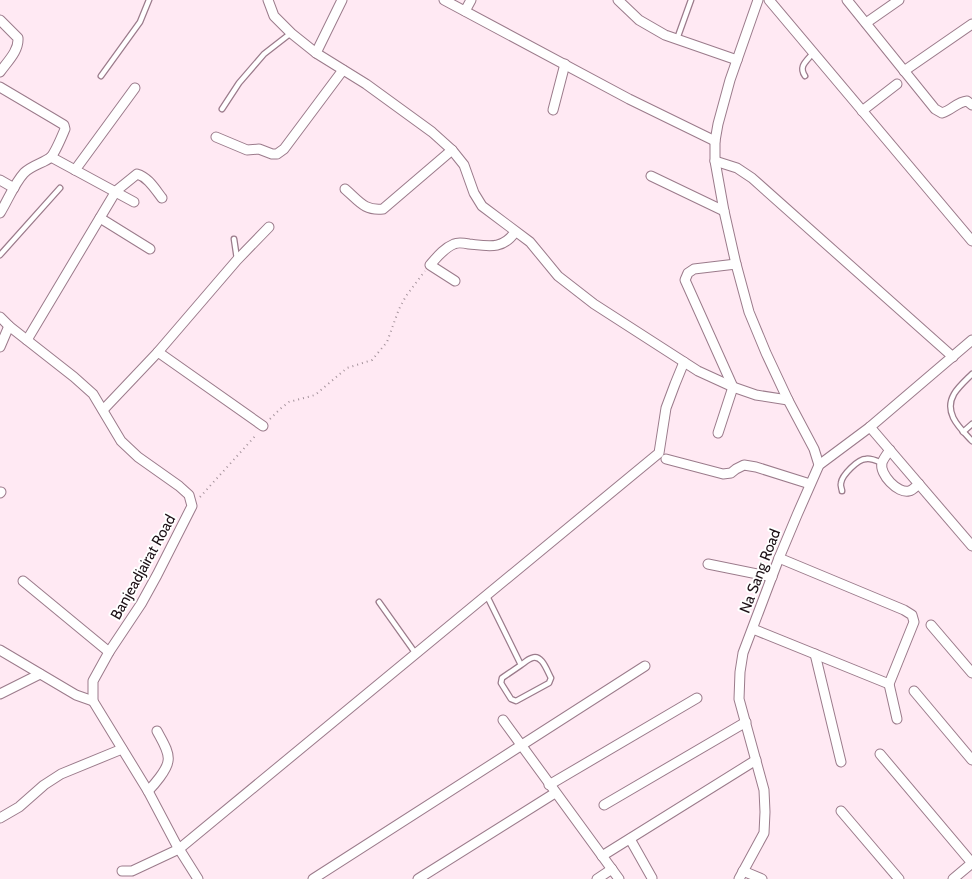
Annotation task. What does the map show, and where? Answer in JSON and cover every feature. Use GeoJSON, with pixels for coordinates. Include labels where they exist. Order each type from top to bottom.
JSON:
{"type":"FeatureCollection","features":[{"type":"Feature","properties":{"kind":"street"},"geometry":{"type":"LineString","coordinates":[[316,53],[342,0]]}},
{"type":"Feature","properties":{"kind":"street"},"geometry":{"type":"LineString","coordinates":[[444,0],[454,2],[465,11],[629,99],[715,141]]}},
{"type":"Feature","properties":{"kind":"street"},"geometry":{"type":"LineString","coordinates":[[465,11],[471,0]]}},
{"type":"Feature","properties":{"kind":"street"},"geometry":{"type":"LineString","coordinates":[[618,0],[639,20],[665,35],[737,60]]}},
{"type":"Feature","properties":{"kind":"street"},"geometry":{"type":"LineString","coordinates":[[758,0],[725,98],[715,141],[715,161],[736,264],[749,312],[788,400],[814,449],[818,465],[870,427],[972,340]]}},
{"type":"Feature","properties":{"kind":"street"},"geometry":{"type":"LineString","coordinates":[[769,0],[972,241]]}},
{"type":"Feature","properties":{"kind":"street"},"geometry":{"type":"LineString","coordinates":[[847,0],[935,109],[942,113],[961,102],[967,101],[972,105]]}},
{"type":"Feature","properties":{"kind":"street"},"geometry":{"type":"LineString","coordinates":[[866,24],[899,0]]}},
{"type":"Feature","properties":{"kind":"street"},"geometry":{"type":"LineString","coordinates":[[269,2],[274,16],[291,33],[316,53],[366,84],[432,132],[452,150],[464,165],[474,192],[482,206],[530,242],[558,276],[594,304],[698,371],[756,395],[788,400]]}},
{"type":"Feature","properties":{"kind":"street"},"geometry":{"type":"LineString","coordinates":[[0,20],[18,38],[15,52],[0,72]]}},
{"type":"Feature","properties":{"kind":"street"},"geometry":{"type":"LineString","coordinates":[[904,71],[972,24]]}},
{"type":"Feature","properties":{"kind":"street"},"geometry":{"type":"LineString","coordinates":[[553,110],[565,64]]}},
{"type":"Feature","properties":{"kind":"street"},"geometry":{"type":"LineString","coordinates":[[216,136],[247,150],[259,149],[272,154],[280,153],[343,70]]}},
{"type":"Feature","properties":{"kind":"street"},"geometry":{"type":"LineString","coordinates":[[862,111],[897,84]]}},
{"type":"Feature","properties":{"kind":"street"},"geometry":{"type":"LineString","coordinates":[[0,87],[64,125],[65,129],[50,157],[26,171],[18,181],[0,213]]}},
{"type":"Feature","properties":{"kind":"street"},"geometry":{"type":"LineString","coordinates":[[75,170],[135,88]]}},
{"type":"Feature","properties":{"kind":"street"},"geometry":{"type":"LineString","coordinates":[[345,190],[367,208],[374,210],[383,209],[452,150]]}},
{"type":"Feature","properties":{"kind":"street"},"geometry":{"type":"LineString","coordinates":[[50,157],[134,202]]}},
{"type":"Feature","properties":{"kind":"street"},"geometry":{"type":"LineString","coordinates":[[715,161],[737,168],[752,178],[953,356]]}},
{"type":"Feature","properties":{"kind":"street"},"geometry":{"type":"LineString","coordinates":[[27,340],[116,191],[139,174],[145,178],[162,198]]}},
{"type":"Feature","properties":{"kind":"street"},"geometry":{"type":"LineString","coordinates":[[651,176],[724,210]]}},
{"type":"Feature","properties":{"kind":"street"},"geometry":{"type":"LineString","coordinates":[[0,180],[14,188]]}},
{"type":"Feature","properties":{"kind":"street"},"geometry":{"type":"LineString","coordinates":[[100,218],[150,249]]}},
{"type":"Feature","properties":{"kind":"street"},"geometry":{"type":"LineString","coordinates":[[103,410],[158,352],[237,260],[269,227]]}},
{"type":"Feature","properties":{"kind":"street"},"geometry":{"type":"LineString","coordinates":[[455,281],[430,264],[448,247],[456,243],[493,246],[503,244],[515,232]]}},
{"type":"Feature","properties":{"kind":"street"},"geometry":{"type":"LineString","coordinates":[[718,433],[733,387],[685,280],[688,273],[694,269],[736,264]]}},
{"type":"Feature","properties":{"kind":"street","name":"Banjeadjairat Road"},"geometry":{"type":"LineString","coordinates":[[0,317],[87,388],[93,394],[121,441],[138,458],[189,495],[192,506],[141,604],[108,652],[93,681],[94,701]]}},
{"type":"Feature","properties":{"kind":"street"},"geometry":{"type":"LineString","coordinates":[[0,347],[9,326]]}},
{"type":"Feature","properties":{"kind":"street"},"geometry":{"type":"LineString","coordinates":[[158,352],[263,426]]}},
{"type":"Feature","properties":{"kind":"street"},"geometry":{"type":"LineString","coordinates":[[122,871],[132,872],[179,849],[659,453],[666,408],[684,362]]}},
{"type":"Feature","properties":{"kind":"street"},"geometry":{"type":"LineString","coordinates":[[870,427],[972,546]]}},
{"type":"Feature","properties":{"kind":"street"},"geometry":{"type":"LineString","coordinates":[[890,450],[882,463],[885,477],[895,487],[903,491],[909,491],[919,484]]}},
{"type":"Feature","properties":{"kind":"street"},"geometry":{"type":"LineString","coordinates":[[666,459],[723,474],[731,473],[744,465],[756,467],[810,484]]}},
{"type":"Feature","properties":{"kind":"street","name":"Na Sang Road"},"geometry":{"type":"LineString","coordinates":[[741,875],[764,833],[765,812],[764,790],[739,699],[740,672],[752,629],[818,465]]}},
{"type":"Feature","properties":{"kind":"street"},"geometry":{"type":"LineString","coordinates":[[779,558],[912,615],[914,622],[889,684],[898,719]]}},
{"type":"Feature","properties":{"kind":"street"},"geometry":{"type":"LineString","coordinates":[[708,564],[772,577]]}},
{"type":"Feature","properties":{"kind":"street"},"geometry":{"type":"LineString","coordinates":[[23,581],[108,652]]}},
{"type":"Feature","properties":{"kind":"street"},"geometry":{"type":"LineString","coordinates":[[931,624],[972,673]]}},
{"type":"Feature","properties":{"kind":"street"},"geometry":{"type":"LineString","coordinates":[[752,629],[889,684]]}},
{"type":"Feature","properties":{"kind":"street"},"geometry":{"type":"LineString","coordinates":[[0,650],[76,695],[94,701],[198,879]]}},
{"type":"Feature","properties":{"kind":"street"},"geometry":{"type":"LineString","coordinates":[[815,654],[841,762]]}},
{"type":"Feature","properties":{"kind":"street"},"geometry":{"type":"LineString","coordinates":[[316,878],[645,666]]}},
{"type":"Feature","properties":{"kind":"street"},"geometry":{"type":"LineString","coordinates":[[0,694],[40,674]]}},
{"type":"Feature","properties":{"kind":"street"},"geometry":{"type":"LineString","coordinates":[[914,691],[972,760]]}},
{"type":"Feature","properties":{"kind":"street"},"geometry":{"type":"LineString","coordinates":[[549,785],[697,698]]}},
{"type":"Feature","properties":{"kind":"street"},"geometry":{"type":"LineString","coordinates":[[502,720],[618,879]]}},
{"type":"Feature","properties":{"kind":"street"},"geometry":{"type":"LineString","coordinates":[[604,805],[746,722]]}},
{"type":"Feature","properties":{"kind":"street"},"geometry":{"type":"LineString","coordinates":[[148,791],[157,783],[168,762],[168,754],[157,731]]}},
{"type":"Feature","properties":{"kind":"street"},"geometry":{"type":"LineString","coordinates":[[0,818],[19,807],[44,785],[61,774],[122,749]]}},
{"type":"Feature","properties":{"kind":"street"},"geometry":{"type":"LineString","coordinates":[[880,754],[972,863],[953,879]]}},
{"type":"Feature","properties":{"kind":"street"},"geometry":{"type":"LineString","coordinates":[[602,856],[756,760]]}},
{"type":"Feature","properties":{"kind":"street"},"geometry":{"type":"LineString","coordinates":[[418,879],[555,793]]}},
{"type":"Feature","properties":{"kind":"street"},"geometry":{"type":"LineString","coordinates":[[841,811],[899,879]]}},
{"type":"Feature","properties":{"kind":"street"},"geometry":{"type":"LineString","coordinates":[[630,838],[652,878]]}},
{"type":"Feature","properties":{"kind":"street"},"geometry":{"type":"LineString","coordinates":[[597,879],[612,869]]}},
{"type":"Feature","properties":{"kind":"street"},"geometry":{"type":"LineString","coordinates":[[741,875],[762,879]]}},
{"type":"Feature","properties":{"kind":"lane"},"geometry":{"type":"LineString","coordinates":[[102,76],[140,22],[149,0]]}},
{"type":"Feature","properties":{"kind":"lane"},"geometry":{"type":"LineString","coordinates":[[677,40],[691,0]]}},
{"type":"Feature","properties":{"kind":"lane"},"geometry":{"type":"LineString","coordinates":[[222,109],[239,83],[264,54],[291,33]]}},
{"type":"Feature","properties":{"kind":"lane"},"geometry":{"type":"LineString","coordinates":[[805,76],[802,67],[813,53]]}},
{"type":"Feature","properties":{"kind":"lane"},"geometry":{"type":"LineString","coordinates":[[0,255],[60,188]]}},
{"type":"Feature","properties":{"kind":"lane"},"geometry":{"type":"LineString","coordinates":[[234,239],[237,260]]}},
{"type":"Feature","properties":{"kind":"lane"},"geometry":{"type":"LineString","coordinates":[[972,374],[954,394],[950,404],[951,415],[972,441]]}},
{"type":"Feature","properties":{"kind":"lane"},"geometry":{"type":"LineString","coordinates":[[963,432],[972,424]]}},
{"type":"Feature","properties":{"kind":"lane"},"geometry":{"type":"LineString","coordinates":[[842,491],[841,483],[845,473],[864,458],[882,463]]}},
{"type":"Feature","properties":{"kind":"lane"},"geometry":{"type":"LineString","coordinates":[[487,595],[521,665]]}},
{"type":"Feature","properties":{"kind":"lane"},"geometry":{"type":"LineString","coordinates":[[379,602],[416,654]]}},
{"type":"Feature","properties":{"kind":"lane"},"geometry":{"type":"LineString","coordinates":[[533,657],[538,658],[542,661],[550,680],[549,683],[516,701],[511,699],[501,683],[502,678],[521,665],[533,657]]}},
{"type":"Feature","properties":{"kind":"path"},"geometry":{"type":"LineString","coordinates":[[192,506],[280,409],[289,402],[315,395],[347,368],[372,360],[387,342],[406,296],[430,264]]}}]}
